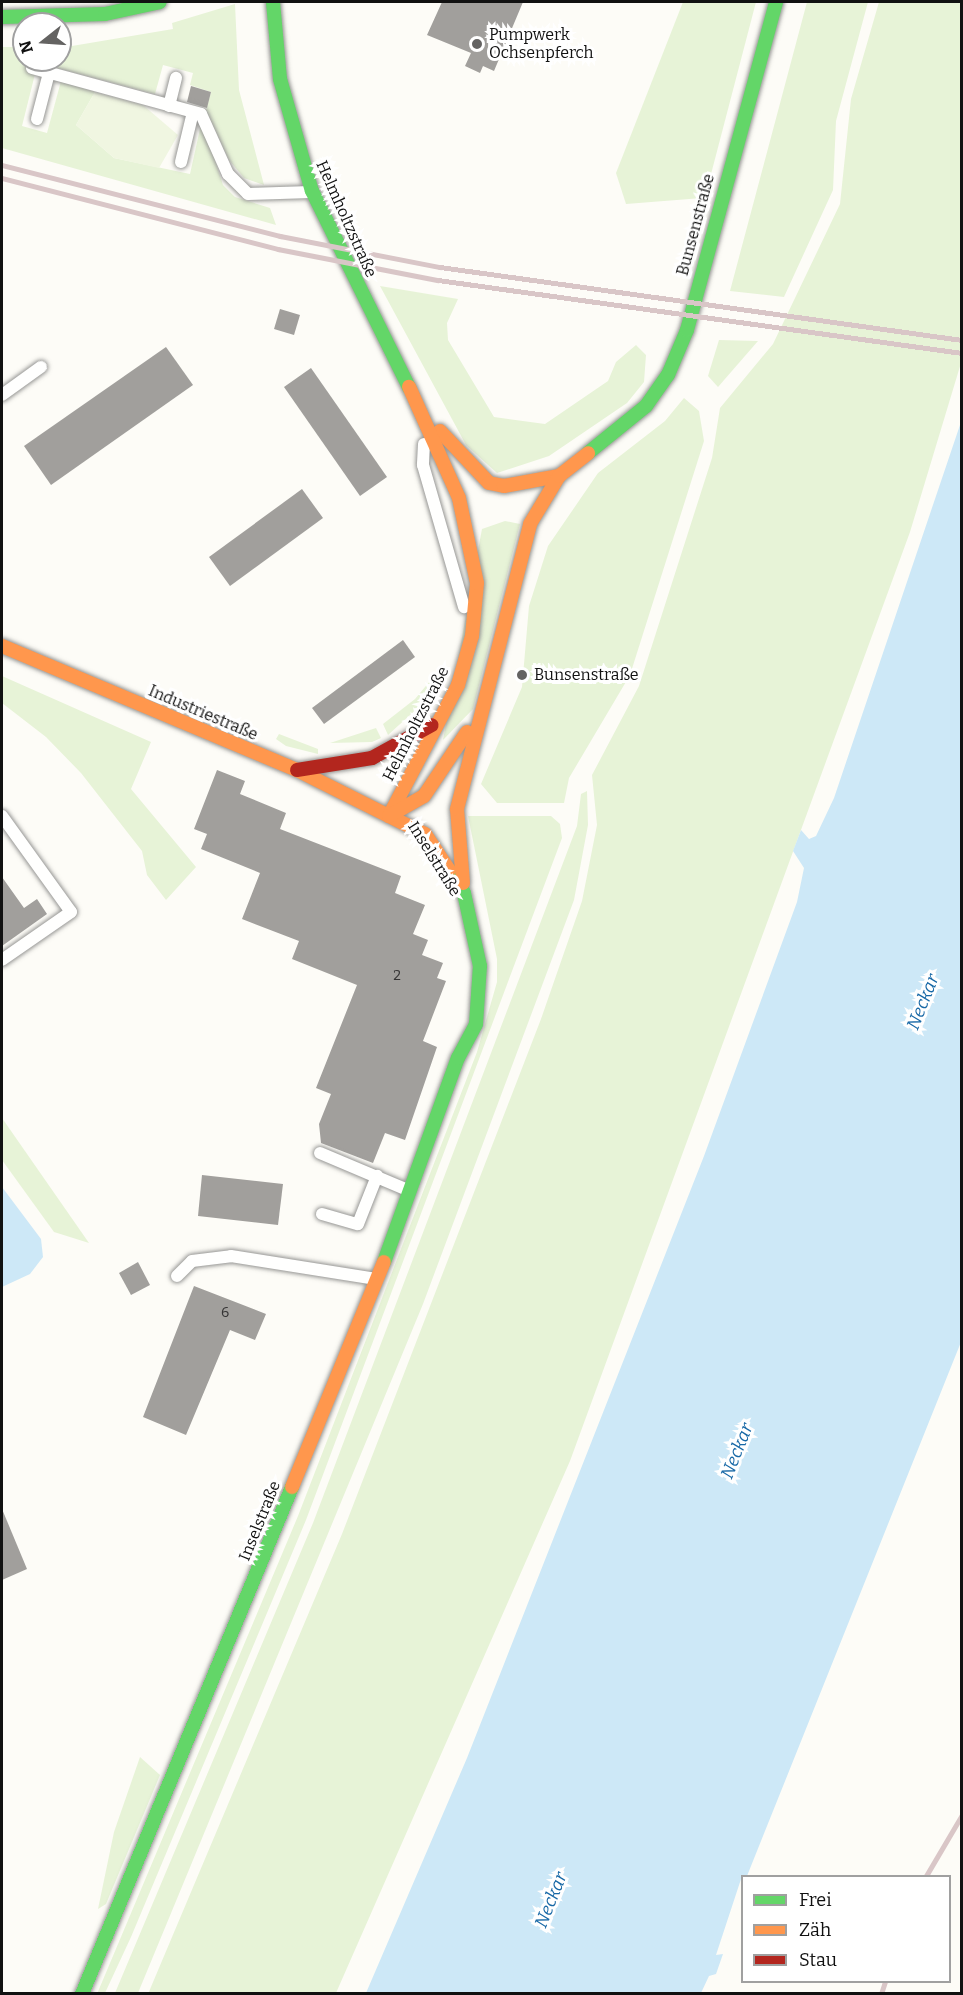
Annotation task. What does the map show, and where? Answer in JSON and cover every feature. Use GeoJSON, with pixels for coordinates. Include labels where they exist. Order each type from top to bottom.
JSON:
{"type":"FeatureCollection","features":[{"type":"Feature","properties":{"kind":"street"},"geometry":{"type":"LineString","coordinates":[[2,17],[105,14],[160,2]]}},
{"type":"Feature","properties":{"kind":"street","name":"Helmholtzstraße"},"geometry":{"type":"LineString","coordinates":[[273,2],[280,79],[312,191],[425,419],[469,533],[477,583],[472,636],[458,685],[389,816]]}},
{"type":"Feature","properties":{"kind":"street","name":"Bunsenstraße"},"geometry":{"type":"LineString","coordinates":[[464,893],[457,809],[477,718],[530,524],[559,476],[646,406],[668,375],[687,330],[776,2]]}},
{"type":"Feature","properties":{"kind":"street","name":"Helmholtzstraße"},"geometry":{"type":"LineString","coordinates":[[418,404],[489,483],[504,486],[559,476]]}},
{"type":"Feature","properties":{"kind":"street","name":"Industriestraße"},"geometry":{"type":"LineString","coordinates":[[2,646],[297,770],[389,816]]}},
{"type":"Feature","properties":{"kind":"street","name":"Bunsenstraße"},"geometry":{"type":"LineString","coordinates":[[389,816],[424,796],[477,718]]}},
{"type":"Feature","properties":{"kind":"street"},"geometry":{"type":"LineString","coordinates":[[297,770],[384,754],[437,722]]}},
{"type":"Feature","properties":{"kind":"street","name":"Inselstraße"},"geometry":{"type":"LineString","coordinates":[[389,816],[400,836]]}},
{"type":"Feature","properties":{"kind":"street","name":"Inselstraße"},"geometry":{"type":"LineString","coordinates":[[82,1994],[378,1279],[458,1058],[476,1024],[481,998],[476,940],[464,893],[425,834],[389,816]]}},
{"type":"Feature","properties":{"kind":"street","name":"Inselstraße"},"geometry":{"type":"LineString","coordinates":[[458,1058],[463,976]]}},
{"type":"Feature","properties":{"kind":"lane"},"geometry":{"type":"LineString","coordinates":[[46,72],[193,112],[206,119],[228,174],[241,190],[258,196],[312,191]]}},
{"type":"Feature","properties":{"kind":"lane"},"geometry":{"type":"LineString","coordinates":[[37,119],[49,73]]}},
{"type":"Feature","properties":{"kind":"lane"},"geometry":{"type":"LineString","coordinates":[[169,106],[176,78]]}},
{"type":"Feature","properties":{"kind":"lane"},"geometry":{"type":"LineString","coordinates":[[182,162],[193,112]]}},
{"type":"Feature","properties":{"kind":"lane"},"geometry":{"type":"LineString","coordinates":[[2,395],[41,367]]}},
{"type":"Feature","properties":{"kind":"lane"},"geometry":{"type":"LineString","coordinates":[[425,419],[423,465],[472,636]]}},
{"type":"Feature","properties":{"kind":"lane"},"geometry":{"type":"LineString","coordinates":[[2,816],[71,912],[2,960]]}},
{"type":"Feature","properties":{"kind":"lane"},"geometry":{"type":"LineString","coordinates":[[320,1153],[411,1191]]}},
{"type":"Feature","properties":{"kind":"lane"},"geometry":{"type":"LineString","coordinates":[[322,1214],[358,1224],[376,1176]]}},
{"type":"Feature","properties":{"kind":"lane"},"geometry":{"type":"LineString","coordinates":[[177,1276],[192,1261],[231,1256],[378,1279]]}},
{"type":"Feature","properties":{"kind":"green space"},"geometry":{"type":"Polygon","coordinates":[[[683,2],[756,2],[710,178],[702,198],[626,204],[616,173],[683,2]]]}},
{"type":"Feature","properties":{"kind":"green space"},"geometry":{"type":"Polygon","coordinates":[[[807,2],[868,2],[836,121],[833,190],[784,297],[730,291],[807,2]]]}},
{"type":"Feature","properties":{"kind":"green space"},"geometry":{"type":"Polygon","coordinates":[[[879,2],[961,2],[961,363],[910,532],[570,1461],[336,1993],[148,1994],[342,1534],[541,1019],[582,901],[597,825],[592,775],[639,686],[712,458],[720,408],[773,344],[840,204],[851,99],[879,2]]]}},
{"type":"Feature","properties":{"kind":"green space"},"geometry":{"type":"Polygon","coordinates":[[[235,4],[239,90],[264,185],[244,178],[229,160],[206,110],[211,92],[190,85],[193,73],[163,65],[155,94],[72,72],[72,46],[173,29],[172,23],[235,4]]]}},
{"type":"Feature","properties":{"kind":"green space"},"geometry":{"type":"Polygon","coordinates":[[[2,47],[12,47],[12,72],[35,74],[22,126],[47,133],[61,81],[95,92],[76,125],[114,158],[190,174],[202,120],[223,185],[235,197],[270,208],[276,225],[2,148],[2,47]]]}},
{"type":"Feature","properties":{"kind":"green space"},"geometry":{"type":"Polygon","coordinates":[[[95,92],[143,105],[178,135],[159,168],[114,158],[76,125],[95,92]]]}},
{"type":"Feature","properties":{"kind":"green space"},"geometry":{"type":"Polygon","coordinates":[[[380,286],[458,299],[447,323],[448,340],[494,417],[545,424],[608,381],[616,362],[636,345],[646,355],[644,382],[627,403],[549,456],[497,473],[466,445],[380,286]]]}},
{"type":"Feature","properties":{"kind":"green space"},"geometry":{"type":"Polygon","coordinates":[[[719,340],[758,341],[718,387],[708,376],[719,340]]]}},
{"type":"Feature","properties":{"kind":"green space"},"geometry":{"type":"Polygon","coordinates":[[[684,398],[699,411],[704,441],[630,675],[569,778],[564,803],[497,803],[481,784],[522,687],[529,606],[548,546],[598,473],[665,421],[684,398]]]}},
{"type":"Feature","properties":{"kind":"green space"},"geometry":{"type":"Polygon","coordinates":[[[505,521],[520,524],[473,709],[443,740],[482,529],[505,521]]]}},
{"type":"Feature","properties":{"kind":"green space"},"geometry":{"type":"Polygon","coordinates":[[[445,663],[432,695],[388,735],[383,724],[415,699],[445,663]]]}},
{"type":"Feature","properties":{"kind":"green space"},"geometry":{"type":"Polygon","coordinates":[[[2,676],[151,742],[131,789],[196,867],[166,900],[147,875],[142,851],[81,773],[46,737],[2,703],[2,676]]]}},
{"type":"Feature","properties":{"kind":"green space"},"geometry":{"type":"Polygon","coordinates":[[[376,728],[381,738],[372,742],[330,743],[376,728]]]}},
{"type":"Feature","properties":{"kind":"green space"},"geometry":{"type":"Polygon","coordinates":[[[279,734],[318,749],[318,754],[286,746],[276,739],[279,734]]]}},
{"type":"Feature","properties":{"kind":"green space"},"geometry":{"type":"Polygon","coordinates":[[[587,791],[588,825],[574,900],[423,1304],[138,1993],[115,1993],[313,1523],[577,826],[581,794],[587,791]]]}},
{"type":"Feature","properties":{"kind":"green space"},"geometry":{"type":"Polygon","coordinates":[[[468,816],[551,816],[560,824],[562,838],[306,1520],[131,1937],[105,1993],[97,1994],[298,1516],[477,1052],[497,982],[497,959],[468,816]]]}},
{"type":"Feature","properties":{"kind":"green space"},"geometry":{"type":"Polygon","coordinates":[[[2,1118],[89,1243],[54,1232],[2,1160],[2,1118]]]}},
{"type":"Feature","properties":{"kind":"green space"},"geometry":{"type":"Polygon","coordinates":[[[140,1757],[160,1775],[106,1904],[98,1909],[114,1832],[140,1757]]]}},
{"type":"Feature","properties":{"kind":"water","name":"Neckar"},"geometry":{"type":"Polygon","coordinates":[[[961,422],[961,1342],[747,1875],[741,1875],[716,1955],[723,1954],[716,1974],[709,1976],[701,1993],[366,1993],[467,1758],[704,1156],[797,902],[804,868],[793,851],[801,830],[809,839],[816,836],[834,798],[961,422]]]}},
{"type":"Feature","properties":{"kind":"water"},"geometry":{"type":"Polygon","coordinates":[[[2,1187],[41,1239],[43,1257],[30,1274],[2,1287],[2,1187]]]}},
{"type":"Feature","properties":{"kind":"building","name":"Pumpwerk Ochsenpferch"},"geometry":{"type":"Polygon","coordinates":[[[442,2],[523,2],[494,71],[483,66],[480,73],[465,66],[471,53],[427,35],[442,2]]]}},
{"type":"Feature","properties":{"kind":"building"},"geometry":{"type":"Polygon","coordinates":[[[191,86],[211,92],[207,108],[187,102],[191,86]]]}},
{"type":"Feature","properties":{"kind":"building"},"geometry":{"type":"Polygon","coordinates":[[[280,309],[300,315],[294,335],[274,329],[280,309]]]}},
{"type":"Feature","properties":{"kind":"building"},"geometry":{"type":"Polygon","coordinates":[[[166,347],[193,385],[51,485],[24,446],[166,347]]]}},
{"type":"Feature","properties":{"kind":"building"},"geometry":{"type":"Polygon","coordinates":[[[311,368],[387,477],[360,496],[284,387],[311,368]]]}},
{"type":"Feature","properties":{"kind":"building"},"geometry":{"type":"Polygon","coordinates":[[[302,489],[323,518],[230,586],[209,557],[302,489]]]}},
{"type":"Feature","properties":{"kind":"building"},"geometry":{"type":"Polygon","coordinates":[[[403,640],[415,657],[324,724],[312,708],[403,640]]]}},
{"type":"Feature","properties":{"kind":"building"},"geometry":{"type":"Polygon","coordinates":[[[217,770],[245,781],[240,794],[286,813],[280,829],[401,876],[395,893],[425,905],[413,934],[428,940],[422,955],[443,963],[437,978],[446,981],[423,1041],[437,1047],[405,1140],[385,1133],[373,1163],[321,1143],[319,1124],[331,1094],[316,1088],[357,985],[292,959],[299,941],[242,919],[260,873],[201,849],[207,834],[194,829],[217,770]]]}},
{"type":"Feature","properties":{"kind":"building"},"geometry":{"type":"Polygon","coordinates":[[[2,877],[24,908],[37,899],[47,914],[2,946],[2,877]]]}},
{"type":"Feature","properties":{"kind":"building"},"geometry":{"type":"Polygon","coordinates":[[[202,1175],[283,1184],[278,1225],[198,1216],[202,1175]]]}},
{"type":"Feature","properties":{"kind":"building"},"geometry":{"type":"Polygon","coordinates":[[[138,1262],[150,1285],[131,1295],[119,1273],[138,1262]]]}},
{"type":"Feature","properties":{"kind":"building"},"geometry":{"type":"Polygon","coordinates":[[[194,1286],[266,1314],[255,1340],[230,1330],[186,1435],[143,1417],[194,1286]]]}},
{"type":"Feature","properties":{"kind":"building"},"geometry":{"type":"Polygon","coordinates":[[[2,1509],[27,1569],[2,1580],[2,1509]]]}},
{"type":"Feature","properties":{"kind":"railway"},"geometry":{"type":"LineString","coordinates":[[2,165],[280,236],[440,267],[962,340]]}},
{"type":"Feature","properties":{"kind":"railway"},"geometry":{"type":"LineString","coordinates":[[2,178],[278,249],[438,280],[962,353]]}},
{"type":"Feature","properties":{"kind":"railway"},"geometry":{"type":"LineString","coordinates":[[927,1875],[962,1815]]}},
{"type":"Feature","properties":{"kind":"railway"},"geometry":{"type":"LineString","coordinates":[[881,1994],[885,1983]]}},
{"type":"Feature","properties":{"kind":"traffic: fast"},"geometry":{"type":"LineString","coordinates":[[2,17],[105,14],[160,2]]}},
{"type":"Feature","properties":{"kind":"traffic: fast"},"geometry":{"type":"LineString","coordinates":[[273,2],[280,79],[312,191],[409,387]]}},
{"type":"Feature","properties":{"kind":"traffic: fast"},"geometry":{"type":"LineString","coordinates":[[588,453],[646,406],[668,375],[687,330],[776,2]]}},
{"type":"Feature","properties":{"kind":"traffic: fast"},"geometry":{"type":"LineString","coordinates":[[384,1262],[458,1058],[476,1024],[480,966],[464,893],[449,870]]}},
{"type":"Feature","properties":{"kind":"traffic: fast"},"geometry":{"type":"LineString","coordinates":[[82,1994],[292,1487]]}},
{"type":"Feature","properties":{"kind":"traffic: slow"},"geometry":{"type":"LineString","coordinates":[[389,816],[458,685],[472,636],[477,583],[459,498],[409,387]]}},
{"type":"Feature","properties":{"kind":"traffic: slow"},"geometry":{"type":"LineString","coordinates":[[440,431],[489,483],[504,486],[559,476]]}},
{"type":"Feature","properties":{"kind":"traffic: slow"},"geometry":{"type":"LineString","coordinates":[[463,883],[457,809],[530,524],[559,476],[588,453]]}},
{"type":"Feature","properties":{"kind":"traffic: slow"},"geometry":{"type":"LineString","coordinates":[[2,646],[297,770],[425,834],[449,870]]}},
{"type":"Feature","properties":{"kind":"traffic: slow"},"geometry":{"type":"LineString","coordinates":[[389,816],[424,796],[467,732]]}},
{"type":"Feature","properties":{"kind":"traffic: slow"},"geometry":{"type":"LineString","coordinates":[[292,1487],[384,1262]]}},
{"type":"Feature","properties":{"kind":"traffic: jam"},"geometry":{"type":"LineString","coordinates":[[297,770],[372,758],[432,725]]}},
{"type":"Feature","properties":{"kind":"place","name":"Pumpwerk Ochsenpferch"},"geometry":{"type":"Point","coordinates":[477,44]}},
{"type":"Feature","properties":{"kind":"place","name":"Bunsenstraße"},"geometry":{"type":"Point","coordinates":[522,675]}}]}
